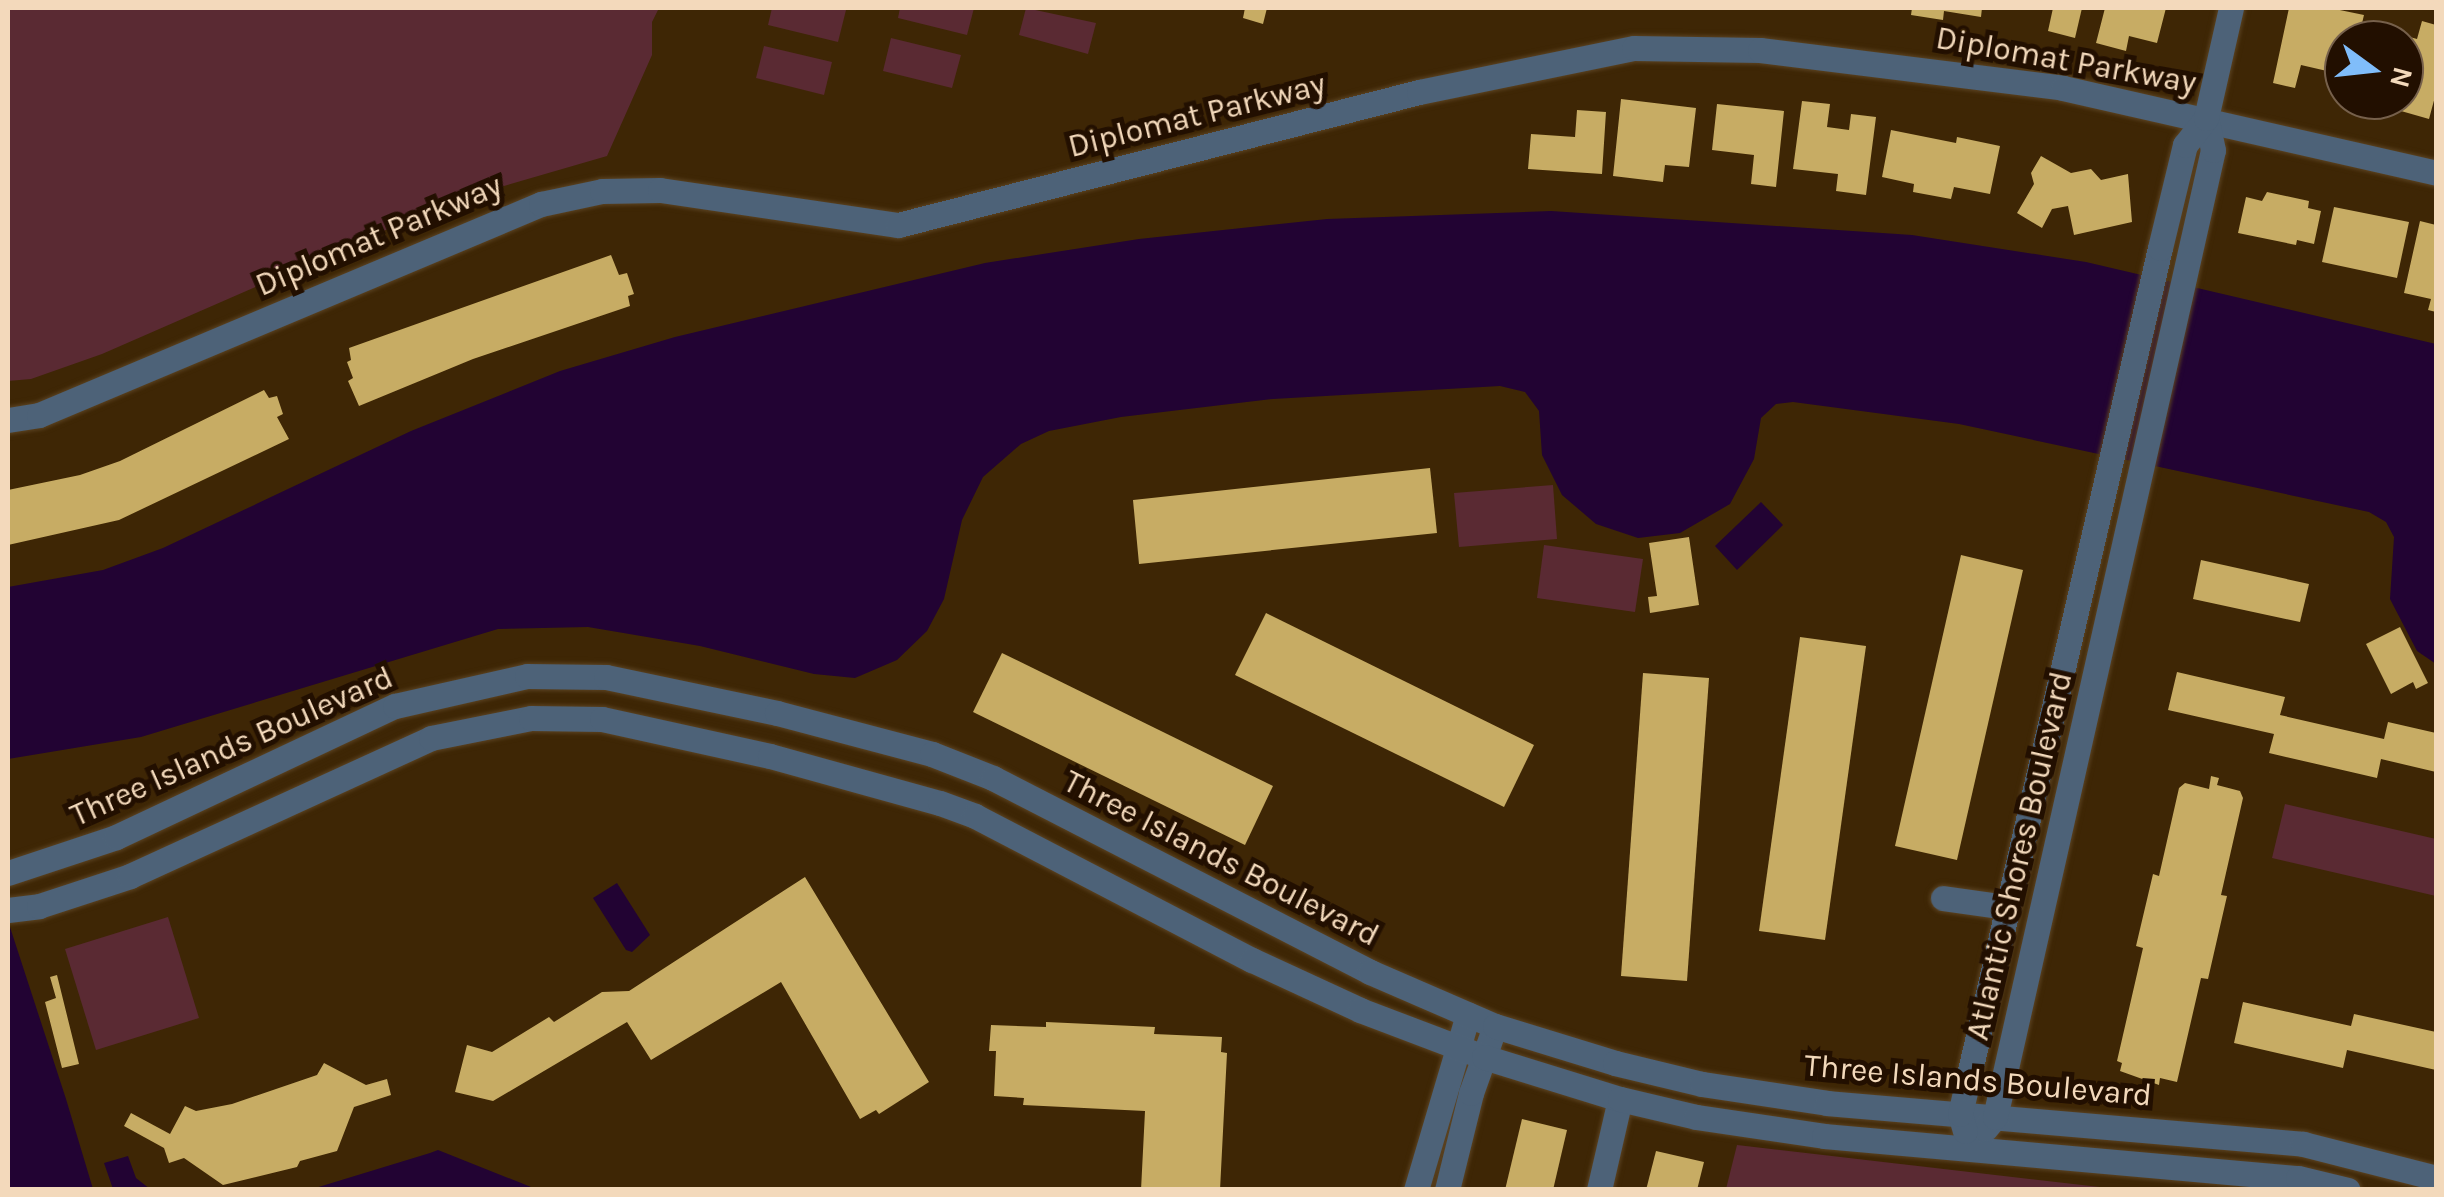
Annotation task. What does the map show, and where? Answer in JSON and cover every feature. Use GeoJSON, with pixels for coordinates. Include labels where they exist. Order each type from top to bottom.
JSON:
{"type":"FeatureCollection","features":[{"type":"Feature","properties":{"kind":"street","name":"Atlantic Shores Boulevard"},"geometry":{"type":"LineString","coordinates":[[1970,1148],[1960,1114],[2007,907],[2185,145],[2206,118],[2231,8]]}},
{"type":"Feature","properties":{"kind":"street","name":"Diplomat Parkway"},"geometry":{"type":"LineString","coordinates":[[8,420],[39,415],[68,404],[541,204],[602,191],[660,190],[898,224],[1419,92],[1634,48],[1760,50],[2063,88],[2436,173]]}},
{"type":"Feature","properties":{"kind":"street","name":"Atlantic Shores Boulevard"},"geometry":{"type":"LineString","coordinates":[[1970,1148],[1995,1117],[2213,150],[2206,118]]}},
{"type":"Feature","properties":{"kind":"street","name":"Three Islands Boulevard"},"geometry":{"type":"LineString","coordinates":[[19,871],[116,837],[395,706],[528,676],[606,677],[816,722],[932,754],[993,778],[1370,972],[1468,1015],[1702,1084],[1827,1103],[2303,1144],[2436,1178]]}},
{"type":"Feature","properties":{"kind":"street","name":"Three Islands Boulevard"},"geometry":{"type":"LineString","coordinates":[[8,910],[40,906],[130,876],[431,738],[531,718],[602,719],[805,765],[918,795],[975,816],[1260,964],[1484,1058],[1620,1099],[1696,1118],[1806,1133],[2298,1178],[2348,1190]]}},
{"type":"Feature","properties":{"kind":"street"},"geometry":{"type":"LineString","coordinates":[[805,765],[816,722]]}},
{"type":"Feature","properties":{"kind":"street"},"geometry":{"type":"LineString","coordinates":[[918,795],[932,754]]}},
{"type":"Feature","properties":{"kind":"street"},"geometry":{"type":"LineString","coordinates":[[1944,898],[2007,907]]}},
{"type":"Feature","properties":{"kind":"street"},"geometry":{"type":"LineString","coordinates":[[1416,1190],[1468,1015]]}},
{"type":"Feature","properties":{"kind":"street"},"geometry":{"type":"LineString","coordinates":[[1447,1190],[1495,1026]]}},
{"type":"Feature","properties":{"kind":"street"},"geometry":{"type":"LineString","coordinates":[[1599,1190],[1620,1099]]}},
{"type":"Feature","properties":{"kind":"shaded area"},"geometry":{"type":"Polygon","coordinates":[[[8,8],[659,8],[652,22],[652,55],[607,156],[452,201],[102,354],[31,379],[8,381],[8,8]]]}},
{"type":"Feature","properties":{"kind":"shaded area"},"geometry":{"type":"Polygon","coordinates":[[[772,8],[846,10],[838,42],[768,25],[772,8]]]}},
{"type":"Feature","properties":{"kind":"shaded area"},"geometry":{"type":"Polygon","coordinates":[[[900,8],[974,8],[967,35],[898,18],[900,8]]]}},
{"type":"Feature","properties":{"kind":"shaded area"},"geometry":{"type":"Polygon","coordinates":[[[1026,8],[1096,23],[1088,54],[1019,35],[1026,8]]]}},
{"type":"Feature","properties":{"kind":"shaded area"},"geometry":{"type":"Polygon","coordinates":[[[891,38],[961,55],[952,88],[883,71],[891,38]]]}},
{"type":"Feature","properties":{"kind":"shaded area"},"geometry":{"type":"Polygon","coordinates":[[[764,46],[832,62],[824,95],[756,78],[764,46]]]}},
{"type":"Feature","properties":{"kind":"shaded area"},"geometry":{"type":"Polygon","coordinates":[[[1551,211],[1912,235],[2086,262],[2436,344],[2436,664],[2417,651],[2390,599],[2394,537],[2386,522],[2369,512],[1959,424],[1793,402],[1776,404],[1761,418],[1754,459],[1730,504],[1680,533],[1638,538],[1596,524],[1562,495],[1542,455],[1539,411],[1525,392],[1500,386],[1273,399],[1121,417],[1049,431],[1021,444],[983,477],[962,520],[944,599],[927,631],[897,660],[855,678],[814,674],[700,646],[588,627],[498,629],[141,737],[8,759],[8,587],[103,570],[163,548],[411,431],[560,371],[675,337],[985,263],[1139,239],[1327,219],[1551,211]]]}},
{"type":"Feature","properties":{"kind":"shaded area"},"geometry":{"type":"Polygon","coordinates":[[[1553,485],[1557,539],[1459,547],[1454,493],[1553,485]]]}},
{"type":"Feature","properties":{"kind":"shaded area"},"geometry":{"type":"Polygon","coordinates":[[[1761,502],[1783,525],[1737,570],[1715,546],[1761,502]]]}},
{"type":"Feature","properties":{"kind":"shaded area"},"geometry":{"type":"Polygon","coordinates":[[[1544,545],[1643,559],[1635,612],[1537,598],[1544,545]]]}},
{"type":"Feature","properties":{"kind":"shaded area"},"geometry":{"type":"Polygon","coordinates":[[[2285,804],[2436,839],[2436,896],[2272,858],[2285,804]]]}},
{"type":"Feature","properties":{"kind":"shaded area"},"geometry":{"type":"Polygon","coordinates":[[[617,883],[650,935],[632,952],[626,950],[593,898],[617,883]]]}},
{"type":"Feature","properties":{"kind":"shaded area"},"geometry":{"type":"Polygon","coordinates":[[[168,917],[199,1018],[96,1050],[65,949],[168,917]]]}},
{"type":"Feature","properties":{"kind":"shaded area"},"geometry":{"type":"Polygon","coordinates":[[[8,921],[66,1099],[93,1189],[8,1189],[8,921]]]}},
{"type":"Feature","properties":{"kind":"shaded area"},"geometry":{"type":"Polygon","coordinates":[[[1737,1145],[2117,1189],[1726,1189],[1737,1145]]]}},
{"type":"Feature","properties":{"kind":"shaded area"},"geometry":{"type":"Polygon","coordinates":[[[438,1150],[536,1189],[312,1189],[430,1153],[438,1150]]]}},
{"type":"Feature","properties":{"kind":"shaded area"},"geometry":{"type":"Polygon","coordinates":[[[128,1156],[136,1178],[150,1189],[113,1189],[104,1163],[128,1156]]]}},
{"type":"Feature","properties":{"kind":"building"},"geometry":{"type":"Polygon","coordinates":[[[1245,8],[1267,8],[1263,24],[1243,18],[1245,8]]]}},
{"type":"Feature","properties":{"kind":"building"},"geometry":{"type":"Polygon","coordinates":[[[1912,8],[1982,8],[1981,17],[1944,11],[1943,20],[1911,15],[1912,8]]]}},
{"type":"Feature","properties":{"kind":"building"},"geometry":{"type":"Polygon","coordinates":[[[2053,8],[2082,8],[2075,38],[2048,31],[2053,8]]]}},
{"type":"Feature","properties":{"kind":"building"},"geometry":{"type":"Polygon","coordinates":[[[2105,8],[2166,8],[2157,43],[2129,36],[2126,51],[2096,43],[2105,8]]]}},
{"type":"Feature","properties":{"kind":"building"},"geometry":{"type":"Polygon","coordinates":[[[2289,8],[2330,8],[2364,15],[2363,20],[2324,20],[2324,70],[2301,65],[2295,88],[2273,83],[2289,8]]]}},
{"type":"Feature","properties":{"kind":"building"},"geometry":{"type":"Polygon","coordinates":[[[2424,22],[2436,25],[2436,93],[2429,119],[2424,118],[2424,22]]]}},
{"type":"Feature","properties":{"kind":"building"},"geometry":{"type":"Polygon","coordinates":[[[1621,99],[1696,108],[1689,167],[1665,165],[1663,182],[1613,176],[1621,99]]]}},
{"type":"Feature","properties":{"kind":"building"},"geometry":{"type":"Polygon","coordinates":[[[1802,101],[1830,104],[1827,127],[1849,130],[1851,114],[1876,117],[1866,195],[1836,191],[1838,174],[1793,169],[1802,101]]]}},
{"type":"Feature","properties":{"kind":"building"},"geometry":{"type":"Polygon","coordinates":[[[1717,104],[1784,111],[1776,187],[1751,184],[1754,155],[1712,150],[1717,104]]]}},
{"type":"Feature","properties":{"kind":"building"},"geometry":{"type":"Polygon","coordinates":[[[1577,110],[1606,112],[1602,174],[1528,169],[1531,134],[1575,137],[1577,110]]]}},
{"type":"Feature","properties":{"kind":"building"},"geometry":{"type":"Polygon","coordinates":[[[1891,130],[1956,143],[1957,137],[2000,146],[1990,194],[1954,187],[1951,199],[1913,192],[1914,184],[1882,177],[1891,130]]]}},
{"type":"Feature","properties":{"kind":"building"},"geometry":{"type":"Polygon","coordinates":[[[2041,156],[2071,173],[2091,169],[2101,180],[2128,174],[2132,222],[2074,235],[2068,206],[2052,209],[2042,228],[2017,213],[2034,184],[2031,173],[2041,156]]]}},
{"type":"Feature","properties":{"kind":"building"},"geometry":{"type":"Polygon","coordinates":[[[2267,192],[2309,201],[2308,208],[2321,211],[2314,244],[2297,240],[2296,245],[2238,233],[2246,197],[2262,201],[2267,192]]]}},
{"type":"Feature","properties":{"kind":"building"},"geometry":{"type":"Polygon","coordinates":[[[2334,207],[2409,222],[2397,278],[2322,262],[2334,207]]]}},
{"type":"Feature","properties":{"kind":"building"},"geometry":{"type":"Polygon","coordinates":[[[2420,221],[2436,225],[2436,312],[2428,310],[2431,299],[2404,293],[2420,221]]]}},
{"type":"Feature","properties":{"kind":"building"},"geometry":{"type":"Polygon","coordinates":[[[611,255],[619,275],[627,273],[634,294],[628,296],[630,306],[473,359],[359,406],[348,381],[353,378],[347,362],[351,360],[349,348],[611,255]]]}},
{"type":"Feature","properties":{"kind":"building"},"geometry":{"type":"Polygon","coordinates":[[[264,390],[269,398],[277,396],[283,414],[277,417],[289,439],[119,520],[8,545],[8,490],[80,475],[120,461],[264,390]]]}},
{"type":"Feature","properties":{"kind":"building"},"geometry":{"type":"Polygon","coordinates":[[[1430,468],[1437,533],[1139,564],[1133,500],[1430,468]]]}},
{"type":"Feature","properties":{"kind":"building"},"geometry":{"type":"Polygon","coordinates":[[[1689,537],[1699,605],[1650,613],[1648,597],[1657,596],[1649,543],[1689,537]]]}},
{"type":"Feature","properties":{"kind":"building"},"geometry":{"type":"Polygon","coordinates":[[[1961,555],[2023,570],[1957,860],[1895,846],[1961,555]]]}},
{"type":"Feature","properties":{"kind":"building"},"geometry":{"type":"Polygon","coordinates":[[[2201,560],[2309,584],[2300,622],[2193,599],[2201,560]]]}},
{"type":"Feature","properties":{"kind":"building"},"geometry":{"type":"Polygon","coordinates":[[[1266,613],[1534,745],[1504,807],[1235,675],[1266,613]]]}},
{"type":"Feature","properties":{"kind":"building"},"geometry":{"type":"Polygon","coordinates":[[[2400,627],[2428,683],[2416,689],[2413,682],[2391,694],[2366,644],[2400,627]]]}},
{"type":"Feature","properties":{"kind":"building"},"geometry":{"type":"Polygon","coordinates":[[[1800,637],[1866,646],[1825,940],[1759,931],[1800,637]]]}},
{"type":"Feature","properties":{"kind":"building"},"geometry":{"type":"Polygon","coordinates":[[[1002,653],[1273,786],[1245,845],[973,712],[1002,653]]]}},
{"type":"Feature","properties":{"kind":"building"},"geometry":{"type":"Polygon","coordinates":[[[2177,672],[2285,697],[2280,715],[2384,739],[2388,722],[2436,733],[2436,772],[2381,759],[2377,778],[2269,753],[2274,734],[2168,710],[2177,672]]]}},
{"type":"Feature","properties":{"kind":"building"},"geometry":{"type":"Polygon","coordinates":[[[1643,673],[1709,678],[1687,981],[1621,976],[1643,673]]]}},
{"type":"Feature","properties":{"kind":"building"},"geometry":{"type":"Polygon","coordinates":[[[2211,776],[2219,778],[2217,785],[2240,791],[2243,798],[2221,895],[2227,896],[2208,979],[2201,978],[2177,1082],[2160,1078],[2159,1085],[2120,1071],[2122,1063],[2117,1061],[2143,948],[2136,946],[2153,874],[2159,876],[2179,788],[2185,783],[2209,789],[2211,776]]]}},
{"type":"Feature","properties":{"kind":"building"},"geometry":{"type":"Polygon","coordinates":[[[805,877],[929,1082],[879,1114],[876,1110],[860,1119],[781,982],[651,1060],[627,1022],[493,1101],[455,1092],[467,1045],[492,1052],[549,1017],[554,1022],[602,992],[629,991],[805,877]]]}},
{"type":"Feature","properties":{"kind":"building"},"geometry":{"type":"Polygon","coordinates":[[[57,975],[79,1064],[62,1068],[45,1002],[56,998],[50,977],[57,975]]]}},
{"type":"Feature","properties":{"kind":"building"},"geometry":{"type":"Polygon","coordinates":[[[2243,1002],[2351,1026],[2354,1014],[2436,1032],[2436,1070],[2347,1050],[2343,1068],[2234,1043],[2243,1002]]]}},
{"type":"Feature","properties":{"kind":"building"},"geometry":{"type":"Polygon","coordinates":[[[1046,1022],[1155,1027],[1154,1034],[1222,1037],[1221,1052],[1227,1053],[1220,1190],[1141,1190],[1145,1111],[1023,1105],[1024,1098],[994,1096],[996,1051],[989,1051],[991,1025],[1046,1027],[1046,1022]]]}},
{"type":"Feature","properties":{"kind":"building"},"geometry":{"type":"Polygon","coordinates":[[[324,1063],[366,1085],[387,1079],[391,1095],[354,1107],[337,1151],[300,1161],[297,1167],[223,1185],[184,1158],[169,1163],[164,1148],[124,1126],[131,1113],[170,1134],[185,1106],[196,1111],[232,1104],[317,1075],[324,1063]]]}},
{"type":"Feature","properties":{"kind":"building"},"geometry":{"type":"Polygon","coordinates":[[[1522,1119],[1567,1130],[1553,1190],[1505,1190],[1522,1119]]]}},
{"type":"Feature","properties":{"kind":"building"},"geometry":{"type":"Polygon","coordinates":[[[1656,1151],[1704,1162],[1697,1190],[1646,1190],[1656,1151]]]}}]}
